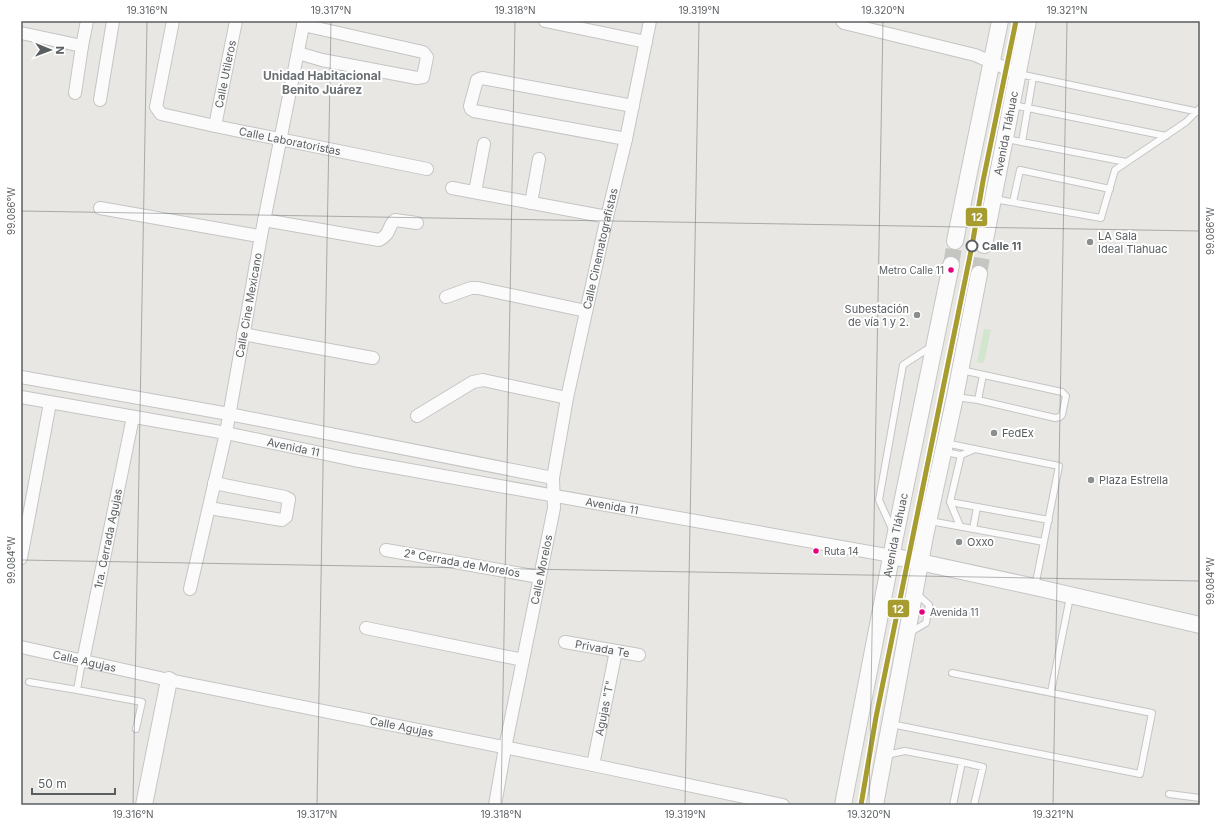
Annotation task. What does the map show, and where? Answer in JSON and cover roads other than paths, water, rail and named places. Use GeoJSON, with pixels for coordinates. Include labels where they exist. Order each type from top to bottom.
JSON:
{"type":"FeatureCollection","features":[{"type":"Feature","properties":{"kind":"main road"},"geometry":{"type":"LineString","coordinates":[[955,241],[1000,21]]}},
{"type":"Feature","properties":{"kind":"main road","name":"Avenida Tláhuac"},"geometry":{"type":"LineString","coordinates":[[984,245],[1013,105],[1026,76],[1028,21]]}},
{"type":"Feature","properties":{"kind":"main road","name":"Avenida Tláhuac"},"geometry":{"type":"LineString","coordinates":[[842,805],[951,265]]}},
{"type":"Feature","properties":{"kind":"main road"},"geometry":{"type":"LineString","coordinates":[[876,805],[920,562],[979,274]]}},
{"type":"Feature","properties":{"kind":"main road","name":"Avenida 11"},"geometry":{"type":"LineString","coordinates":[[892,556],[1200,625]]}},
{"type":"Feature","properties":{"kind":"main road"},"geometry":{"type":"LineString","coordinates":[[144,805],[169,680]]}},
{"type":"Feature","properties":{"kind":"street"},"geometry":{"type":"LineString","coordinates":[[75,94],[86,21]]}},
{"type":"Feature","properties":{"kind":"street"},"geometry":{"type":"LineString","coordinates":[[100,100],[113,21]]}},
{"type":"Feature","properties":{"kind":"street","name":"Calle Laboratoristas"},"geometry":{"type":"LineString","coordinates":[[173,21],[156,107],[161,114],[427,169]]}},
{"type":"Feature","properties":{"kind":"street","name":"Calle Utileros"},"geometry":{"type":"LineString","coordinates":[[215,126],[236,21]]}},
{"type":"Feature","properties":{"kind":"street"},"geometry":{"type":"LineString","coordinates":[[545,21],[583,25],[646,42]]}},
{"type":"Feature","properties":{"kind":"street","name":"Calle Cinematografistas"},"geometry":{"type":"LineString","coordinates":[[553,478],[567,398],[607,217],[626,139],[650,21]]}},
{"type":"Feature","properties":{"kind":"street"},"geometry":{"type":"LineString","coordinates":[[842,21],[844,23],[974,54],[1026,76]]}},
{"type":"Feature","properties":{"kind":"street"},"geometry":{"type":"LineString","coordinates":[[298,53],[322,60],[417,78],[423,77],[427,57],[423,52],[304,23]]}},
{"type":"Feature","properties":{"kind":"street","name":"Calle Cine Mexicano"},"geometry":{"type":"LineString","coordinates":[[190,589],[226,433],[264,220],[304,23]]}},
{"type":"Feature","properties":{"kind":"street"},"geometry":{"type":"LineString","coordinates":[[21,33],[82,46]]}},
{"type":"Feature","properties":{"kind":"street"},"geometry":{"type":"LineString","coordinates":[[626,139],[474,111],[471,110],[470,106],[477,80],[482,78],[633,106]]}},
{"type":"Feature","properties":{"kind":"street"},"geometry":{"type":"LineString","coordinates":[[475,192],[484,144]]}},
{"type":"Feature","properties":{"kind":"street"},"geometry":{"type":"LineString","coordinates":[[531,203],[539,159]]}},
{"type":"Feature","properties":{"kind":"street"},"geometry":{"type":"LineString","coordinates":[[452,188],[607,217]]}},
{"type":"Feature","properties":{"kind":"street"},"geometry":{"type":"LineString","coordinates":[[100,208],[261,236]]}},
{"type":"Feature","properties":{"kind":"street"},"geometry":{"type":"LineString","coordinates":[[264,220],[379,240],[386,236],[395,220],[416,223]]}},
{"type":"Feature","properties":{"kind":"street"},"geometry":{"type":"LineString","coordinates":[[446,297],[472,288],[478,288],[586,311]]}},
{"type":"Feature","properties":{"kind":"street"},"geometry":{"type":"LineString","coordinates":[[244,334],[373,358]]}},
{"type":"Feature","properties":{"kind":"street","name":"Avenida 11"},"geometry":{"type":"LineString","coordinates":[[21,376],[229,414],[553,478]]}},
{"type":"Feature","properties":{"kind":"street"},"geometry":{"type":"LineString","coordinates":[[417,416],[473,382],[483,380],[567,398]]}},
{"type":"Feature","properties":{"kind":"street","name":"Avenida 11"},"geometry":{"type":"LineString","coordinates":[[21,397],[226,433],[354,460],[892,556]]}},
{"type":"Feature","properties":{"kind":"street"},"geometry":{"type":"LineString","coordinates":[[21,558],[50,402]]}},
{"type":"Feature","properties":{"kind":"street","name":"1ra. Cerrada Agujas"},"geometry":{"type":"LineString","coordinates":[[83,661],[133,417]]}},
{"type":"Feature","properties":{"kind":"street"},"geometry":{"type":"LineString","coordinates":[[354,460],[358,440]]}},
{"type":"Feature","properties":{"kind":"street","name":"Calle Morelos"},"geometry":{"type":"LineString","coordinates":[[495,805],[505,748],[554,508],[553,478]]}},
{"type":"Feature","properties":{"kind":"street"},"geometry":{"type":"LineString","coordinates":[[209,508],[282,520],[286,516],[289,499],[285,497],[214,483]]}},
{"type":"Feature","properties":{"kind":"street","name":"2ª Cerrada de Morelos"},"geometry":{"type":"LineString","coordinates":[[386,550],[539,577]]}},
{"type":"Feature","properties":{"kind":"street"},"geometry":{"type":"LineString","coordinates":[[366,628],[523,660]]}},
{"type":"Feature","properties":{"kind":"street","name":"Privada Te"},"geometry":{"type":"LineString","coordinates":[[565,642],[639,655]]}},
{"type":"Feature","properties":{"kind":"street","name":"Calle Agujas"},"geometry":{"type":"LineString","coordinates":[[21,647],[169,680],[593,765],[783,805]]}},
{"type":"Feature","properties":{"kind":"street","name":"Agujas \"T\""},"geometry":{"type":"LineString","coordinates":[[593,765],[616,651]]}},
{"type":"Feature","properties":{"kind":"lane"},"geometry":{"type":"LineString","coordinates":[[1022,142],[1028,108],[1026,76],[1199,111]]}},
{"type":"Feature","properties":{"kind":"lane"},"geometry":{"type":"LineString","coordinates":[[1013,105],[1166,136]]}},
{"type":"Feature","properties":{"kind":"lane"},"geometry":{"type":"LineString","coordinates":[[994,199],[1101,218],[1115,170],[1186,122],[1199,111]]}},
{"type":"Feature","properties":{"kind":"lane"},"geometry":{"type":"LineString","coordinates":[[1006,139],[1126,162]]}},
{"type":"Feature","properties":{"kind":"lane"},"geometry":{"type":"LineString","coordinates":[[1013,202],[1020,170],[1110,189]]}},
{"type":"Feature","properties":{"kind":"lane"},"geometry":{"type":"LineString","coordinates":[[895,537],[879,500],[903,365],[934,344]]}},
{"type":"Feature","properties":{"kind":"lane"},"geometry":{"type":"LineString","coordinates":[[955,397],[978,400],[1055,418],[1062,415],[1066,396],[1062,392],[960,370]]}},
{"type":"Feature","properties":{"kind":"lane"},"geometry":{"type":"LineString","coordinates":[[978,400],[983,375]]}},
{"type":"Feature","properties":{"kind":"lane"},"geometry":{"type":"LineString","coordinates":[[944,448],[962,455],[975,449]]}},
{"type":"Feature","properties":{"kind":"lane"},"geometry":{"type":"LineString","coordinates":[[944,448],[975,449],[1059,466],[1035,587]]}},
{"type":"Feature","properties":{"kind":"lane"},"geometry":{"type":"LineString","coordinates":[[960,526],[950,502],[962,455]]}},
{"type":"Feature","properties":{"kind":"lane"},"geometry":{"type":"LineString","coordinates":[[950,502],[1049,520]]}},
{"type":"Feature","properties":{"kind":"lane"},"geometry":{"type":"LineString","coordinates":[[973,529],[977,507]]}},
{"type":"Feature","properties":{"kind":"lane"},"geometry":{"type":"LineString","coordinates":[[929,521],[1044,542]]}},
{"type":"Feature","properties":{"kind":"lane"},"geometry":{"type":"LineString","coordinates":[[1051,692],[1070,595]]}},
{"type":"Feature","properties":{"kind":"lane"},"geometry":{"type":"LineString","coordinates":[[77,690],[83,661]]}},
{"type":"Feature","properties":{"kind":"lane"},"geometry":{"type":"LineString","coordinates":[[890,724],[1140,774],[1152,713],[952,673]]}},
{"type":"Feature","properties":{"kind":"lane"},"geometry":{"type":"LineString","coordinates":[[29,682],[142,702],[136,729]]}},
{"type":"Feature","properties":{"kind":"lane"},"geometry":{"type":"LineString","coordinates":[[884,755],[905,751],[983,767],[974,805]]}},
{"type":"Feature","properties":{"kind":"lane"},"geometry":{"type":"LineString","coordinates":[[953,805],[962,762]]}},
{"type":"Feature","properties":{"kind":"lane"},"geometry":{"type":"LineString","coordinates":[[1169,794],[1200,798]]}},
{"type":"Feature","properties":{"kind":"tunnel"},"geometry":{"type":"LineString","coordinates":[[951,265],[955,241]]}},
{"type":"Feature","properties":{"kind":"tunnel"},"geometry":{"type":"LineString","coordinates":[[979,274],[984,245]]}},
{"type":"Feature","properties":{"kind":"place","name":"LA Sala Ideal Tlahuac"},"geometry":{"type":"Point","coordinates":[1090,242]}},
{"type":"Feature","properties":{"kind":"place","name":"Calle 11"},"geometry":{"type":"Point","coordinates":[972,246]}},
{"type":"Feature","properties":{"kind":"place","name":"Metro Calle 11"},"geometry":{"type":"Point","coordinates":[951,270]}},
{"type":"Feature","properties":{"kind":"place","name":"Subestación de vía 1 y 2."},"geometry":{"type":"Point","coordinates":[917,315]}},
{"type":"Feature","properties":{"kind":"place","name":"FedEx"},"geometry":{"type":"Point","coordinates":[994,433]}},
{"type":"Feature","properties":{"kind":"place","name":"Plaza Estrella"},"geometry":{"type":"Point","coordinates":[1091,480]}},
{"type":"Feature","properties":{"kind":"place","name":"Oxxo"},"geometry":{"type":"Point","coordinates":[959,542]}},
{"type":"Feature","properties":{"kind":"place","name":"Ruta 14"},"geometry":{"type":"Point","coordinates":[816,551]}},
{"type":"Feature","properties":{"kind":"place","name":"Avenida 11"},"geometry":{"type":"Point","coordinates":[922,612]}},
{"type":"Feature","properties":{"kind":"district","name":"Unidad Habitacional Benito Juárez"},"geometry":{"type":"Point","coordinates":[322,83]}}]}
